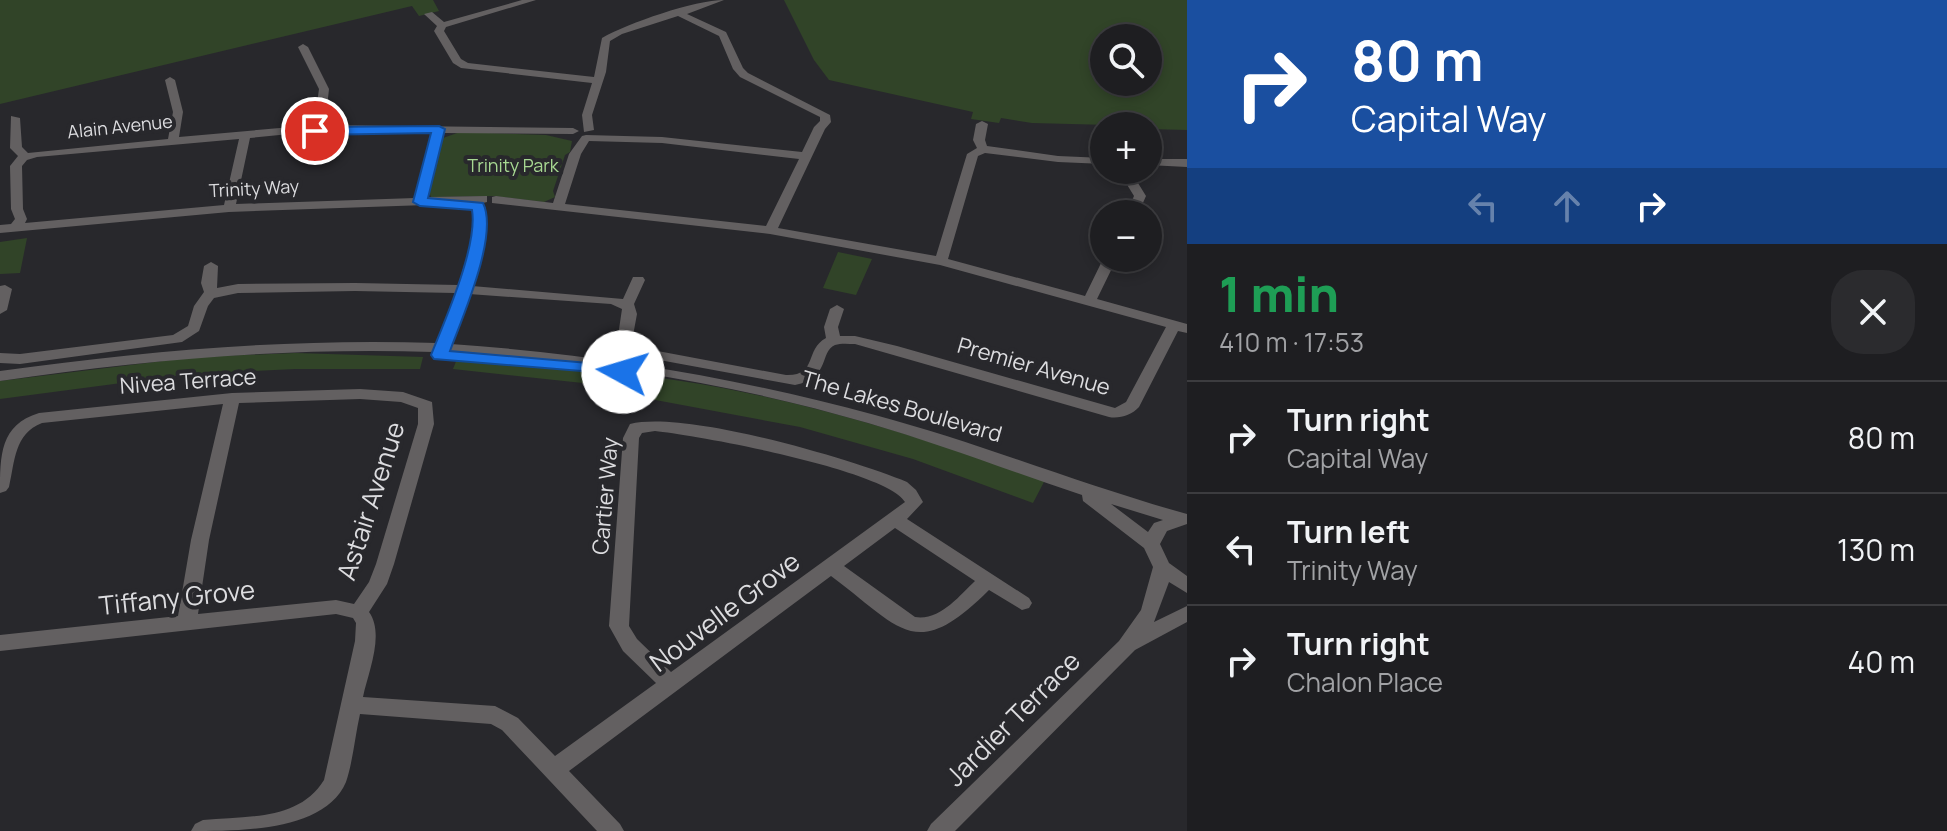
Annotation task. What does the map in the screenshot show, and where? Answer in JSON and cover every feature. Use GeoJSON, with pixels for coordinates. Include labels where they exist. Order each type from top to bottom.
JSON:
{"type":"FeatureCollection","features":[{"type":"Feature","properties":{"kind":"street"},"geometry":{"type":"LineString","coordinates":[[532,0],[442,25],[439,31],[457,61],[465,66],[598,81]]}},
{"type":"Feature","properties":{"kind":"street"},"geometry":{"type":"LineString","coordinates":[[558,207],[598,81],[604,43],[609,37],[720,0]]}},
{"type":"Feature","properties":{"kind":"street"},"geometry":{"type":"LineString","coordinates":[[678,13],[723,34],[738,69],[744,75],[806,104],[819,114],[820,127],[770,230]]}},
{"type":"Feature","properties":{"kind":"street"},"geometry":{"type":"LineString","coordinates":[[429,14],[442,25]]}},
{"type":"Feature","properties":{"kind":"street"},"geometry":{"type":"LineString","coordinates":[[303,47],[324,86],[316,126]]}},
{"type":"Feature","properties":{"kind":"street"},"geometry":{"type":"LineString","coordinates":[[170,80],[178,112],[173,140]]}},
{"type":"Feature","properties":{"kind":"street"},"geometry":{"type":"LineString","coordinates":[[9,228],[21,219],[17,209],[16,166],[26,157],[16,148],[15,118]]}},
{"type":"Feature","properties":{"kind":"street"},"geometry":{"type":"LineString","coordinates":[[982,124],[979,140],[983,149]]}},
{"type":"Feature","properties":{"kind":"street","name":"Alain Avenue"},"geometry":{"type":"LineString","coordinates":[[26,157],[173,140],[274,133],[316,126],[362,130],[439,129],[581,134],[806,156]]}},
{"type":"Feature","properties":{"kind":"street"},"geometry":{"type":"LineString","coordinates":[[420,202],[439,129]]}},
{"type":"Feature","properties":{"kind":"street"},"geometry":{"type":"LineString","coordinates":[[229,208],[245,135]]}},
{"type":"Feature","properties":{"kind":"street"},"geometry":{"type":"LineString","coordinates":[[941,258],[973,154],[983,149],[1090,160]]}},
{"type":"Feature","properties":{"kind":"street"},"geometry":{"type":"LineString","coordinates":[[1162,162],[1187,163]]}},
{"type":"Feature","properties":{"kind":"street","name":"Trinity Way"},"geometry":{"type":"LineString","coordinates":[[9,228],[229,208],[420,202],[558,207],[770,230],[889,252],[941,258],[1180,327]]}},
{"type":"Feature","properties":{"kind":"street"},"geometry":{"type":"LineString","coordinates":[[446,352],[488,205]]}},
{"type":"Feature","properties":{"kind":"street"},"geometry":{"type":"LineString","coordinates":[[211,266],[208,283],[212,294]]}},
{"type":"Feature","properties":{"kind":"street"},"geometry":{"type":"LineString","coordinates":[[1090,300],[1103,272]]}},
{"type":"Feature","properties":{"kind":"street"},"geometry":{"type":"LineString","coordinates":[[638,280],[627,304],[631,315],[623,343],[631,350],[786,380],[811,376],[823,346],[834,340],[831,327],[837,309]]}},
{"type":"Feature","properties":{"kind":"street"},"geometry":{"type":"LineString","coordinates":[[0,358],[20,359],[177,339],[194,328],[200,306],[212,294],[318,287],[464,288],[627,304]]}},
{"type":"Feature","properties":{"kind":"street"},"geometry":{"type":"LineString","coordinates":[[0,310],[5,289]]}},
{"type":"Feature","properties":{"kind":"street","name":"Premier Avenue"},"geometry":{"type":"LineString","coordinates":[[834,340],[855,340],[904,352],[1115,413],[1133,404],[1180,327]]}},
{"type":"Feature","properties":{"kind":"street","name":"The Lakes Boulevard"},"geometry":{"type":"LineString","coordinates":[[0,376],[126,359],[241,350],[446,352],[736,386],[871,419],[1147,510],[1186,519]]}},
{"type":"Feature","properties":{"kind":"street","name":"Nivea Terrace"},"geometry":{"type":"LineString","coordinates":[[0,487],[13,435],[34,420],[111,409],[232,398],[400,396],[426,405]]}},
{"type":"Feature","properties":{"kind":"street"},"geometry":{"type":"LineString","coordinates":[[187,623],[200,540],[232,398]]}},
{"type":"Feature","properties":{"kind":"street","name":"Astair Avenue"},"geometry":{"type":"LineString","coordinates":[[308,824],[335,784],[366,628],[359,612],[378,584],[385,564],[426,424],[426,405]]}},
{"type":"Feature","properties":{"kind":"street","name":"Cartier Way"},"geometry":{"type":"LineString","coordinates":[[671,685],[620,630],[630,450],[636,428],[663,426],[755,445],[876,478],[907,490],[913,498],[913,505],[895,520]]}},
{"type":"Feature","properties":{"kind":"street","name":"The Lakes Boulevard"},"geometry":{"type":"LineString","coordinates":[[1053,478],[1096,501],[1151,544]]}},
{"type":"Feature","properties":{"kind":"street"},"geometry":{"type":"LineString","coordinates":[[1186,519],[1160,527],[1151,544],[1162,567],[1187,586]]}},
{"type":"Feature","properties":{"kind":"street"},"geometry":{"type":"LineString","coordinates":[[895,520],[1022,603]]}},
{"type":"Feature","properties":{"kind":"street","name":"Nouvelle Grove"},"geometry":{"type":"LineString","coordinates":[[553,770],[895,520]]}},
{"type":"Feature","properties":{"kind":"street"},"geometry":{"type":"LineString","coordinates":[[830,566],[910,624],[922,628],[940,622],[988,580]]}},
{"type":"Feature","properties":{"kind":"street","name":"Jardier Terrace"},"geometry":{"type":"LineString","coordinates":[[939,831],[1126,647],[1150,615],[1159,595],[1162,567]]}},
{"type":"Feature","properties":{"kind":"street","name":"Tiffany Grove"},"geometry":{"type":"LineString","coordinates":[[0,643],[336,607],[359,612]]}},
{"type":"Feature","properties":{"kind":"street","name":"Jardier Terrace"},"geometry":{"type":"LineString","coordinates":[[1126,647],[1187,613]]}},
{"type":"Feature","properties":{"kind":"street"},"geometry":{"type":"LineString","coordinates":[[350,705],[495,715],[510,724],[612,831]]}},
{"type":"Feature","properties":{"kind":"street"},"geometry":{"type":"LineString","coordinates":[[203,831],[308,824]]}},
{"type":"Feature","properties":{"kind":"green space"},"geometry":{"type":"Polygon","coordinates":[[[0,0],[433,0],[439,11],[419,16],[412,6],[0,104],[0,0]]]}},
{"type":"Feature","properties":{"kind":"green space"},"geometry":{"type":"Polygon","coordinates":[[[784,0],[1187,0],[1187,130],[1162,129],[1162,112],[1090,112],[1090,124],[1032,123],[1001,118],[999,123],[971,119],[973,112],[829,80],[814,60],[784,0]]]}},
{"type":"Feature","properties":{"kind":"green space","name":"Trinity Park"},"geometry":{"type":"Polygon","coordinates":[[[460,132],[546,135],[572,141],[553,191],[555,197],[544,202],[494,196],[431,197],[429,192],[443,138],[460,132]]]}},
{"type":"Feature","properties":{"kind":"green space"},"geometry":{"type":"Polygon","coordinates":[[[27,238],[20,273],[0,274],[0,242],[27,238]]]}},
{"type":"Feature","properties":{"kind":"green space"},"geometry":{"type":"Polygon","coordinates":[[[838,252],[872,259],[856,295],[823,288],[838,252]]]}},
{"type":"Feature","properties":{"kind":"green space"},"geometry":{"type":"Polygon","coordinates":[[[296,353],[423,357],[420,369],[295,369],[190,374],[0,399],[0,381],[196,357],[296,353]]]}},
{"type":"Feature","properties":{"kind":"green space"},"geometry":{"type":"Polygon","coordinates":[[[457,359],[625,373],[728,389],[865,422],[1045,480],[1033,503],[913,459],[800,427],[591,388],[592,384],[453,369],[457,359]]]}},
{"type":"Feature","properties":{"kind":"route"},"geometry":{"type":"LineString","coordinates":[[315,131],[439,129],[420,202],[480,208],[480,229],[464,288],[440,355],[623,372]]}}]}
